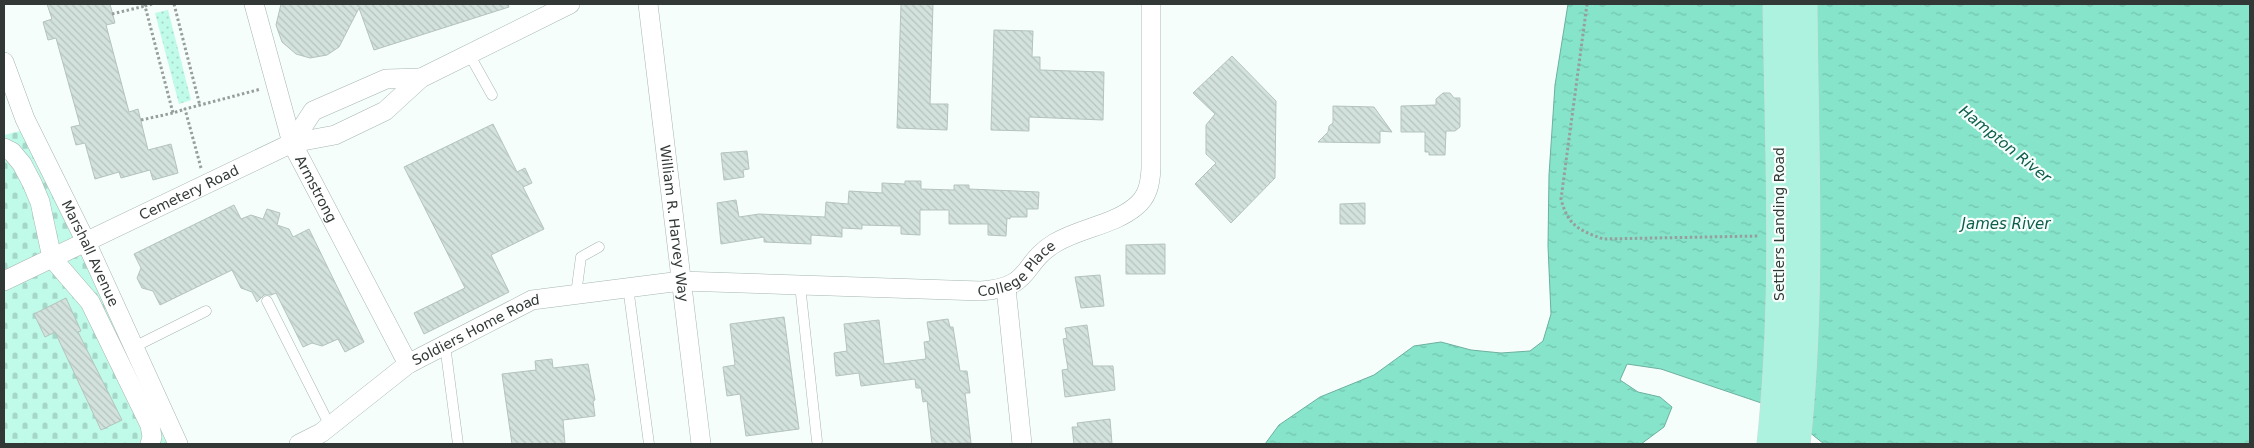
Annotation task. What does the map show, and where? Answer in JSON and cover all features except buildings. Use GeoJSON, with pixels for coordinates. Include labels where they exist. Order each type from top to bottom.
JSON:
{"type":"FeatureCollection","features":[{"type":"Feature","properties":{"kind":"main road","name":"Settlers Landing Road"},"geometry":{"type":"LineString","coordinates":[[1771,444],[1779,355],[1780,288],[1777,4]]}},
{"type":"Feature","properties":{"kind":"main road","name":"Settlers Landing Road"},"geometry":{"type":"LineString","coordinates":[[1796,444],[1802,387],[1805,318],[1802,4]]}},
{"type":"Feature","properties":{"kind":"street","name":"Armstrong"},"geometry":{"type":"LineString","coordinates":[[254,4],[292,143],[408,364]]}},
{"type":"Feature","properties":{"kind":"street","name":"Cemetery Road"},"geometry":{"type":"LineString","coordinates":[[4,281],[292,143],[335,135],[385,111],[421,78],[570,4]]}},
{"type":"Feature","properties":{"kind":"street","name":"William R. Harvey Way"},"geometry":{"type":"LineString","coordinates":[[648,4],[701,444]]}},
{"type":"Feature","properties":{"kind":"street","name":"College Place"},"geometry":{"type":"LineString","coordinates":[[681,281],[981,291],[1006,288],[1022,279],[1050,246],[1123,214],[1135,207],[1145,196],[1150,183],[1151,169],[1150,4]]}},
{"type":"Feature","properties":{"kind":"street","name":"Marshall Avenue"},"geometry":{"type":"LineString","coordinates":[[4,62],[25,119],[86,242],[178,444]]}},
{"type":"Feature","properties":{"kind":"street","name":"Cemetery Road"},"geometry":{"type":"LineString","coordinates":[[292,143],[313,111],[386,80],[421,78]]}},
{"type":"Feature","properties":{"kind":"street"},"geometry":{"type":"LineString","coordinates":[[4,148],[12,152],[22,164],[32,183],[40,202],[52,258],[90,302],[150,425],[152,437],[150,444]]}},
{"type":"Feature","properties":{"kind":"street","name":"Soldiers Home Road"},"geometry":{"type":"LineString","coordinates":[[299,444],[322,433],[408,364],[532,300],[681,281]]}},
{"type":"Feature","properties":{"kind":"street"},"geometry":{"type":"LineString","coordinates":[[1006,288],[1022,444]]}},
{"type":"Feature","properties":{"kind":"lane"},"geometry":{"type":"LineString","coordinates":[[470,54],[492,95]]}},
{"type":"Feature","properties":{"kind":"lane"},"geometry":{"type":"LineString","coordinates":[[576,294],[581,257],[599,247]]}},
{"type":"Feature","properties":{"kind":"lane"},"geometry":{"type":"LineString","coordinates":[[800,285],[817,441]]}},
{"type":"Feature","properties":{"kind":"lane"},"geometry":{"type":"LineString","coordinates":[[628,287],[649,444]]}},
{"type":"Feature","properties":{"kind":"lane"},"geometry":{"type":"LineString","coordinates":[[267,301],[330,426]]}},
{"type":"Feature","properties":{"kind":"lane"},"geometry":{"type":"LineString","coordinates":[[134,347],[206,311]]}},
{"type":"Feature","properties":{"kind":"lane"},"geometry":{"type":"LineString","coordinates":[[445,345],[458,444]]}},
{"type":"Feature","properties":{"kind":"path"},"geometry":{"type":"LineString","coordinates":[[112,14],[152,4]]}},
{"type":"Feature","properties":{"kind":"path"},"geometry":{"type":"LineString","coordinates":[[174,4],[200,106]]}},
{"type":"Feature","properties":{"kind":"path"},"geometry":{"type":"LineString","coordinates":[[1587,4],[1561,199],[1564,212],[1579,231],[1603,239],[1762,236]]}},
{"type":"Feature","properties":{"kind":"path"},"geometry":{"type":"LineString","coordinates":[[145,6],[173,113]]}},
{"type":"Feature","properties":{"kind":"path"},"geometry":{"type":"LineString","coordinates":[[141,120],[261,89]]}},
{"type":"Feature","properties":{"kind":"path"},"geometry":{"type":"LineString","coordinates":[[185,109],[202,171]]}},
{"type":"Feature","properties":{"kind":"green space"},"geometry":{"type":"Polygon","coordinates":[[[168,10],[191,100],[179,104],[155,13],[168,10]]]}},
{"type":"Feature","properties":{"kind":"green space"},"geometry":{"type":"Polygon","coordinates":[[[24,130],[134,361],[168,444],[4,444],[4,135],[24,130]]]}},
{"type":"Feature","properties":{"kind":"water","name":"James River"},"geometry":{"type":"Polygon","coordinates":[[[1568,4],[2250,4],[2250,444],[1824,444],[1782,410],[1661,369],[1627,364],[1620,380],[1638,392],[1660,397],[1672,407],[1664,427],[1641,444],[1265,444],[1279,425],[1320,397],[1374,375],[1414,346],[1441,342],[1471,350],[1501,353],[1530,351],[1543,341],[1551,314],[1548,246],[1549,175],[1555,85],[1568,4]]]}},
{"type":"Feature","properties":{"kind":"water label","name":"Hampton River"},"geometry":{"type":"Point","coordinates":[2005,144]}}]}
